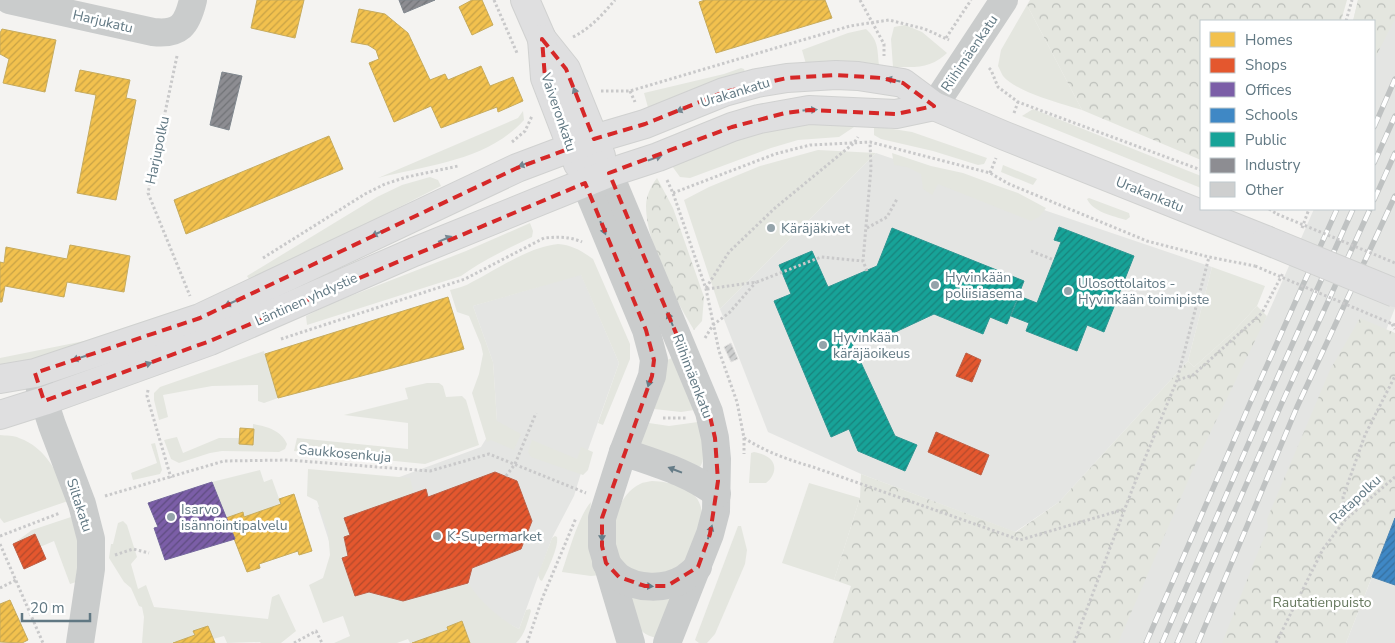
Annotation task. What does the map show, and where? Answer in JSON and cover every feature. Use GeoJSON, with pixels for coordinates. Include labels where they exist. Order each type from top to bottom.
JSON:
{"type":"FeatureCollection","features":[{"type":"Feature","properties":{"kind":"main road","name":"Vaiveronkatu"},"geometry":{"type":"LineString","coordinates":[[525,0],[555,39],[566,69],[583,144],[597,178]]}},
{"type":"Feature","properties":{"kind":"main road","name":"Vaiveronkatu"},"geometry":{"type":"LineString","coordinates":[[555,39],[545,78],[555,107],[583,144]]}},
{"type":"Feature","properties":{"kind":"main road","name":"Urakankatu"},"geometry":{"type":"LineString","coordinates":[[583,144],[645,124],[724,92],[757,83],[787,78],[836,75],[882,78],[903,82],[934,106],[1005,136],[1266,240],[1395,294]]}},
{"type":"Feature","properties":{"kind":"main road"},"geometry":{"type":"LineString","coordinates":[[597,178],[658,157],[732,127],[785,113],[809,110],[896,114],[934,106]]}},
{"type":"Feature","properties":{"kind":"main road","name":"Läntinen yhdystie"},"geometry":{"type":"LineString","coordinates":[[0,379],[35,373],[200,318],[516,168],[583,144]]}},
{"type":"Feature","properties":{"kind":"main road","name":"Läntinen yhdystie"},"geometry":{"type":"LineString","coordinates":[[0,414],[44,401],[210,341],[414,252],[597,178]]}},
{"type":"Feature","properties":{"kind":"street","name":"Harjukatu"},"geometry":{"type":"LineString","coordinates":[[9,0],[153,32],[167,33]]}},
{"type":"Feature","properties":{"kind":"street"},"geometry":{"type":"LineString","coordinates":[[167,33],[180,28],[186,21],[193,0]]}},
{"type":"Feature","properties":{"kind":"street","name":"Riihimäenkatu"},"geometry":{"type":"LineString","coordinates":[[934,106],[1004,0]]}},
{"type":"Feature","properties":{"kind":"street"},"geometry":{"type":"LineString","coordinates":[[597,178],[654,360],[652,376],[623,452],[602,518],[602,546],[631,643]]}},
{"type":"Feature","properties":{"kind":"street","name":"Riihimäenkatu"},"geometry":{"type":"LineString","coordinates":[[597,178],[709,412],[715,438],[717,459],[716,511],[698,567],[667,643]]}},
{"type":"Feature","properties":{"kind":"street","name":"Siltakatu"},"geometry":{"type":"LineString","coordinates":[[35,373],[52,425],[89,502],[92,539],[91,569],[80,643]]}},
{"type":"Feature","properties":{"kind":"street"},"geometry":{"type":"LineString","coordinates":[[623,452],[682,472],[717,494]]}},
{"type":"Feature","properties":{"kind":"street"},"geometry":{"type":"LineString","coordinates":[[606,563],[618,577],[631,584],[645,586],[667,586],[682,580],[698,567]]}},
{"type":"Feature","properties":{"kind":"path"},"geometry":{"type":"LineString","coordinates":[[555,39],[585,31],[615,0]]}},
{"type":"Feature","properties":{"kind":"path"},"geometry":{"type":"LineString","coordinates":[[860,0],[873,23]]}},
{"type":"Feature","properties":{"kind":"path"},"geometry":{"type":"LineString","coordinates":[[946,38],[971,0]]}},
{"type":"Feature","properties":{"kind":"path"},"geometry":{"type":"LineString","coordinates":[[1346,20],[1352,0]]}},
{"type":"Feature","properties":{"kind":"path","name":"Harjupolku"},"geometry":{"type":"LineString","coordinates":[[167,33],[177,53],[148,193],[200,318]]}},
{"type":"Feature","properties":{"kind":"path"},"geometry":{"type":"LineString","coordinates":[[508,146],[525,131],[532,116],[555,107]]}},
{"type":"Feature","properties":{"kind":"path"},"geometry":{"type":"LineString","coordinates":[[867,271],[863,261],[871,168],[870,142]]}},
{"type":"Feature","properties":{"kind":"path"},"geometry":{"type":"LineString","coordinates":[[673,193],[775,154],[810,145],[870,142],[990,173],[1009,184],[1147,241],[1209,257],[1256,266],[1394,326]]}},
{"type":"Feature","properties":{"kind":"path"},"geometry":{"type":"LineString","coordinates":[[854,143],[775,208],[729,252],[706,289],[757,282],[821,257],[863,261]]}},
{"type":"Feature","properties":{"kind":"path"},"geometry":{"type":"LineString","coordinates":[[256,263],[365,194],[385,184],[407,177],[460,166]]}},
{"type":"Feature","properties":{"kind":"path"},"geometry":{"type":"LineString","coordinates":[[866,228],[888,217],[898,199]]}},
{"type":"Feature","properties":{"kind":"path"},"geometry":{"type":"LineString","coordinates":[[1271,210],[1395,263]]}},
{"type":"Feature","properties":{"kind":"path"},"geometry":{"type":"LineString","coordinates":[[1302,228],[1309,210]]}},
{"type":"Feature","properties":{"kind":"path"},"geometry":{"type":"LineString","coordinates":[[274,342],[465,279],[544,238],[573,238],[585,243]]}},
{"type":"Feature","properties":{"kind":"path"},"geometry":{"type":"LineString","coordinates":[[1031,251],[1054,260]]}},
{"type":"Feature","properties":{"kind":"path"},"geometry":{"type":"LineString","coordinates":[[1074,643],[1177,380],[1209,257]]}},
{"type":"Feature","properties":{"kind":"path"},"geometry":{"type":"LineString","coordinates":[[1177,380],[1193,374],[1262,313],[1279,284],[1286,265]]}},
{"type":"Feature","properties":{"kind":"path"},"geometry":{"type":"LineString","coordinates":[[703,340],[713,325],[729,313],[757,282]]}},
{"type":"Feature","properties":{"kind":"path"},"geometry":{"type":"LineString","coordinates":[[721,378],[728,376]]}},
{"type":"Feature","properties":{"kind":"path"},"geometry":{"type":"LineString","coordinates":[[1345,520],[1343,497],[1365,435],[1395,376]]}},
{"type":"Feature","properties":{"kind":"path"},"geometry":{"type":"LineString","coordinates":[[152,386],[147,391],[147,396],[171,478]]}},
{"type":"Feature","properties":{"kind":"path"},"geometry":{"type":"LineString","coordinates":[[639,413],[664,418],[683,419],[737,402]]}},
{"type":"Feature","properties":{"kind":"path"},"geometry":{"type":"LineString","coordinates":[[506,476],[515,464],[536,413]]}},
{"type":"Feature","properties":{"kind":"path"},"geometry":{"type":"LineString","coordinates":[[744,438],[762,449],[793,461],[1020,540],[1125,509]]}},
{"type":"Feature","properties":{"kind":"path","name":"Saukkosenkuja"},"geometry":{"type":"LineString","coordinates":[[0,536],[126,489],[224,462],[288,460],[430,471],[488,454],[586,493]]}},
{"type":"Feature","properties":{"kind":"path","name":"Ratapolku"},"geometry":{"type":"LineString","coordinates":[[1276,643],[1324,549],[1345,520],[1395,477]]}},
{"type":"Feature","properties":{"kind":"path"},"geometry":{"type":"LineString","coordinates":[[583,502],[590,485]]}},
{"type":"Feature","properties":{"kind":"path"},"geometry":{"type":"LineString","coordinates":[[527,643],[542,599],[579,511]]}},
{"type":"Feature","properties":{"kind":"path"},"geometry":{"type":"LineString","coordinates":[[0,544],[43,643]]}},
{"type":"Feature","properties":{"kind":"path"},"geometry":{"type":"LineString","coordinates":[[110,556],[133,549],[150,553]]}},
{"type":"Feature","properties":{"kind":"path"},"geometry":{"type":"LineString","coordinates":[[0,588],[16,580]]}},
{"type":"Feature","properties":{"kind":"path"},"geometry":{"type":"LineString","coordinates":[[294,643],[316,630],[322,643]]}},
{"type":"Feature","properties":{"kind":"highlighted area"},"geometry":{"type":"Polygon","coordinates":[[[542,39],[566,69],[594,139],[645,124],[724,92],[787,78],[836,75],[882,78],[903,83],[934,106],[896,114],[809,110],[785,113],[732,127],[609,173],[709,412],[715,438],[718,481],[710,534],[698,567],[667,586],[645,586],[619,577],[606,563],[602,546],[602,518],[652,376],[654,360],[646,330],[585,183],[210,341],[44,401],[35,373],[200,318],[517,168],[571,148],[545,78],[542,39]]]}},
{"type":"Feature","properties":{"kind":"shaded area"},"geometry":{"type":"Polygon","coordinates":[[[1358,0],[1395,0],[1395,308],[1260,643],[1084,643],[1267,316],[1314,210],[1375,210],[1375,20],[1353,20],[1358,0]]]}},
{"type":"Feature","properties":{"kind":"shaded area"},"geometry":{"type":"Polygon","coordinates":[[[876,153],[1212,267],[1188,361],[1059,502],[1015,532],[861,474],[768,432],[720,309],[876,153]]]}},
{"type":"Feature","properties":{"kind":"shaded area"},"geometry":{"type":"Polygon","coordinates":[[[581,274],[619,363],[574,496],[552,538],[519,629],[462,600],[357,628],[318,507],[481,447],[497,421],[493,362],[473,306],[581,274]]]}},
{"type":"Feature","properties":{"kind":"shaded area"},"geometry":{"type":"Polygon","coordinates":[[[1395,518],[1395,643],[1346,643],[1372,577],[1395,518]]]}},
{"type":"Feature","properties":{"kind":"green space"},"geometry":{"type":"Polygon","coordinates":[[[1030,0],[1347,0],[1341,20],[1200,20],[1200,160],[1082,110],[1027,5],[1030,0]]]}},
{"type":"Feature","properties":{"kind":"green space"},"geometry":{"type":"Polygon","coordinates":[[[1358,0],[1395,0],[1395,19],[1375,58],[1375,20],[1353,20],[1358,0]]]}},
{"type":"Feature","properties":{"kind":"green space"},"geometry":{"type":"Polygon","coordinates":[[[1027,5],[1082,110],[1028,92],[1009,82],[1002,75],[998,66],[1001,50],[1027,5]]]}},
{"type":"Feature","properties":{"kind":"green space"},"geometry":{"type":"Polygon","coordinates":[[[905,25],[922,32],[947,53],[935,62],[922,66],[893,67],[891,39],[894,27],[905,25]]]}},
{"type":"Feature","properties":{"kind":"green space"},"geometry":{"type":"Polygon","coordinates":[[[866,29],[875,41],[879,65],[848,62],[806,64],[802,50],[848,33],[866,29]]]}},
{"type":"Feature","properties":{"kind":"green space"},"geometry":{"type":"Polygon","coordinates":[[[741,68],[744,69],[746,75],[649,111],[644,93],[724,74],[741,68]]]}},
{"type":"Feature","properties":{"kind":"green space"},"geometry":{"type":"Polygon","coordinates":[[[1033,109],[1200,176],[1200,188],[1022,116],[1033,109]]]}},
{"type":"Feature","properties":{"kind":"green space"},"geometry":{"type":"Polygon","coordinates":[[[523,111],[524,120],[493,145],[456,160],[378,178],[518,118],[523,111]]]}},
{"type":"Feature","properties":{"kind":"green space"},"geometry":{"type":"Polygon","coordinates":[[[856,122],[854,127],[839,137],[798,140],[690,178],[680,177],[672,166],[732,141],[779,128],[803,124],[856,122]]]}},
{"type":"Feature","properties":{"kind":"green space"},"geometry":{"type":"Polygon","coordinates":[[[874,126],[912,132],[987,158],[984,164],[978,165],[933,151],[881,139],[874,135],[874,126]]]}},
{"type":"Feature","properties":{"kind":"green space"},"geometry":{"type":"Polygon","coordinates":[[[818,150],[876,153],[720,309],[684,200],[709,187],[760,166],[818,150]]]}},
{"type":"Feature","properties":{"kind":"green space"},"geometry":{"type":"Polygon","coordinates":[[[892,153],[931,166],[963,173],[1018,193],[1046,208],[1039,217],[1031,221],[938,184],[932,195],[923,189],[921,174],[907,167],[894,165],[892,153]]]}},
{"type":"Feature","properties":{"kind":"green space"},"geometry":{"type":"Polygon","coordinates":[[[1003,165],[1037,179],[1033,185],[1001,172],[1003,165]]]}},
{"type":"Feature","properties":{"kind":"green space"},"geometry":{"type":"Polygon","coordinates":[[[430,177],[438,180],[441,186],[251,282],[247,276],[377,197],[402,185],[430,177]]]}},
{"type":"Feature","properties":{"kind":"green space"},"geometry":{"type":"Polygon","coordinates":[[[657,178],[673,208],[704,297],[702,321],[694,330],[670,287],[656,253],[647,220],[646,202],[649,191],[657,178]]]}},
{"type":"Feature","properties":{"kind":"green space"},"geometry":{"type":"Polygon","coordinates":[[[1089,198],[1129,213],[1130,217],[1126,220],[1104,213],[1090,203],[1087,199],[1089,198]]]}},
{"type":"Feature","properties":{"kind":"green space"},"geometry":{"type":"Polygon","coordinates":[[[530,223],[533,231],[532,237],[504,250],[461,276],[307,325],[306,316],[330,304],[466,251],[530,223]]]}},
{"type":"Feature","properties":{"kind":"green space"},"geometry":{"type":"Polygon","coordinates":[[[558,244],[577,249],[593,259],[630,344],[630,359],[603,425],[598,423],[619,363],[581,275],[473,306],[493,362],[497,421],[521,434],[514,450],[491,440],[487,442],[472,393],[479,374],[483,354],[481,345],[469,316],[457,312],[450,290],[467,285],[524,254],[558,244]]]}},
{"type":"Feature","properties":{"kind":"green space"},"geometry":{"type":"Polygon","coordinates":[[[1212,267],[1265,286],[1257,306],[1232,333],[1194,367],[1188,361],[1212,267]]]}},
{"type":"Feature","properties":{"kind":"green space"},"geometry":{"type":"Polygon","coordinates":[[[1257,306],[1267,316],[1198,458],[1118,643],[833,643],[851,586],[834,580],[860,498],[861,474],[1016,532],[1059,502],[1188,361],[1194,367],[1232,333],[1257,306]]]}},
{"type":"Feature","properties":{"kind":"green space","name":"Rautatienpuisto"},"geometry":{"type":"Polygon","coordinates":[[[1360,318],[1395,333],[1395,518],[1346,643],[1222,643],[1268,527],[1267,519],[1330,370],[1360,318]]]}},
{"type":"Feature","properties":{"kind":"green space"},"geometry":{"type":"Polygon","coordinates":[[[114,335],[46,357],[0,367],[0,358],[114,335]]]}},
{"type":"Feature","properties":{"kind":"green space"},"geometry":{"type":"Polygon","coordinates":[[[264,351],[278,398],[264,403],[258,401],[258,385],[212,386],[163,395],[168,417],[159,420],[154,393],[160,387],[264,351]]]}},
{"type":"Feature","properties":{"kind":"green space"},"geometry":{"type":"Polygon","coordinates":[[[672,358],[694,410],[681,412],[654,409],[662,388],[667,360],[672,358]]]}},
{"type":"Feature","properties":{"kind":"green space"},"geometry":{"type":"Polygon","coordinates":[[[427,383],[439,383],[443,386],[446,397],[462,396],[466,400],[479,445],[425,464],[294,451],[297,438],[408,449],[408,423],[344,415],[408,399],[405,388],[427,383]]]}},
{"type":"Feature","properties":{"kind":"green space"},"geometry":{"type":"Polygon","coordinates":[[[698,422],[704,451],[700,467],[638,446],[649,423],[669,426],[698,422]]]}},
{"type":"Feature","properties":{"kind":"green space"},"geometry":{"type":"Polygon","coordinates":[[[253,424],[278,432],[285,439],[287,444],[285,449],[279,452],[222,451],[179,463],[171,459],[164,440],[177,437],[183,453],[219,438],[239,438],[239,444],[252,445],[253,424]]]}},
{"type":"Feature","properties":{"kind":"green space"},"geometry":{"type":"Polygon","coordinates":[[[0,435],[17,437],[37,448],[56,472],[68,501],[4,523],[0,518],[0,435]]]}},
{"type":"Feature","properties":{"kind":"green space"},"geometry":{"type":"Polygon","coordinates":[[[532,440],[577,459],[581,447],[593,452],[588,470],[583,475],[531,457],[528,452],[532,440]]]}},
{"type":"Feature","properties":{"kind":"green space"},"geometry":{"type":"Polygon","coordinates":[[[155,443],[162,470],[160,474],[133,480],[131,473],[157,463],[151,444],[155,443]]]}},
{"type":"Feature","properties":{"kind":"green space"},"geometry":{"type":"Polygon","coordinates":[[[751,453],[765,455],[773,462],[772,477],[766,483],[749,483],[751,453]]]}},
{"type":"Feature","properties":{"kind":"green space"},"geometry":{"type":"Polygon","coordinates":[[[308,469],[410,478],[414,494],[344,518],[350,535],[344,538],[348,556],[342,558],[355,596],[369,592],[403,601],[468,583],[490,609],[519,629],[526,610],[530,609],[524,633],[519,640],[516,643],[470,643],[462,621],[447,627],[448,630],[412,643],[408,639],[397,643],[334,643],[350,636],[343,616],[323,623],[309,585],[323,578],[330,555],[328,532],[317,501],[307,496],[308,469]]]}},
{"type":"Feature","properties":{"kind":"green space"},"geometry":{"type":"Polygon","coordinates":[[[260,470],[264,482],[272,479],[281,504],[244,517],[243,512],[226,518],[212,482],[260,470]]]}},
{"type":"Feature","properties":{"kind":"green space"},"geometry":{"type":"Polygon","coordinates":[[[652,481],[677,485],[692,493],[698,499],[702,517],[693,548],[688,557],[670,571],[648,576],[637,572],[622,561],[614,541],[614,530],[615,519],[624,498],[640,484],[652,481]]]}},
{"type":"Feature","properties":{"kind":"green space"},"geometry":{"type":"Polygon","coordinates":[[[809,483],[860,498],[834,580],[782,563],[809,483]]]}},
{"type":"Feature","properties":{"kind":"green space"},"geometry":{"type":"Polygon","coordinates":[[[591,502],[589,518],[600,575],[591,576],[562,572],[578,525],[591,502]]]}},
{"type":"Feature","properties":{"kind":"green space"},"geometry":{"type":"Polygon","coordinates":[[[71,517],[76,534],[78,556],[76,582],[70,584],[54,541],[40,547],[34,535],[13,544],[32,530],[71,517]]]}},
{"type":"Feature","properties":{"kind":"green space"},"geometry":{"type":"Polygon","coordinates":[[[123,521],[127,525],[137,557],[131,564],[138,589],[146,585],[154,607],[268,619],[272,597],[279,594],[296,631],[281,643],[227,643],[224,636],[213,639],[208,626],[193,631],[195,635],[173,643],[142,643],[144,617],[142,607],[139,606],[131,588],[124,582],[109,558],[111,544],[113,544],[118,523],[123,521]]]}},
{"type":"Feature","properties":{"kind":"green space"},"geometry":{"type":"Polygon","coordinates":[[[738,526],[741,526],[747,550],[745,564],[715,634],[707,643],[699,643],[695,640],[738,526]]]}},
{"type":"Feature","properties":{"kind":"green space"},"geometry":{"type":"Polygon","coordinates":[[[557,537],[556,547],[542,581],[538,575],[552,538],[557,537]]]}},
{"type":"Feature","properties":{"kind":"green space"},"geometry":{"type":"Polygon","coordinates":[[[632,596],[671,599],[656,638],[643,632],[636,624],[627,600],[632,596]]]}},
{"type":"Feature","properties":{"kind":"building: Homes"},"geometry":{"type":"Polygon","coordinates":[[[257,0],[304,0],[295,38],[251,28],[257,0]]]}},
{"type":"Feature","properties":{"kind":"building: Homes"},"geometry":{"type":"Polygon","coordinates":[[[472,0],[482,0],[493,25],[472,35],[459,7],[472,0]]]}},
{"type":"Feature","properties":{"kind":"building: Homes"},"geometry":{"type":"Polygon","coordinates":[[[705,0],[825,0],[832,18],[716,53],[699,2],[705,0]]]}},
{"type":"Feature","properties":{"kind":"building: Homes"},"geometry":{"type":"Polygon","coordinates":[[[359,9],[385,14],[408,33],[430,80],[445,74],[448,80],[481,66],[490,86],[513,77],[523,101],[498,112],[497,107],[441,128],[431,106],[394,122],[369,63],[379,59],[376,50],[368,45],[351,42],[359,9]]]}},
{"type":"Feature","properties":{"kind":"building: Homes"},"geometry":{"type":"Polygon","coordinates":[[[2,29],[56,40],[45,92],[3,83],[9,59],[0,54],[0,33],[2,29]]]}},
{"type":"Feature","properties":{"kind":"building: Homes"},"geometry":{"type":"Polygon","coordinates":[[[80,70],[130,80],[126,98],[136,100],[116,200],[77,193],[96,95],[75,91],[80,70]]]}},
{"type":"Feature","properties":{"kind":"building: Homes"},"geometry":{"type":"Polygon","coordinates":[[[329,136],[343,169],[186,234],[174,200],[329,136]]]}},
{"type":"Feature","properties":{"kind":"building: Homes"},"geometry":{"type":"Polygon","coordinates":[[[70,245],[130,256],[124,292],[67,282],[64,297],[5,286],[2,302],[0,302],[0,262],[4,263],[6,247],[67,259],[70,245]]]}},
{"type":"Feature","properties":{"kind":"building: Homes"},"geometry":{"type":"Polygon","coordinates":[[[448,297],[464,349],[278,398],[265,354],[448,297]]]}},
{"type":"Feature","properties":{"kind":"building: Homes"},"geometry":{"type":"Polygon","coordinates":[[[240,428],[254,429],[253,445],[239,444],[240,428]]]}},
{"type":"Feature","properties":{"kind":"building: Homes"},"geometry":{"type":"Polygon","coordinates":[[[294,494],[312,551],[299,555],[298,551],[259,564],[260,568],[247,572],[226,518],[243,512],[244,517],[281,504],[279,499],[294,494]]]}},
{"type":"Feature","properties":{"kind":"building: Homes"},"geometry":{"type":"Polygon","coordinates":[[[10,600],[28,640],[22,643],[0,642],[0,604],[10,600]]]}},
{"type":"Feature","properties":{"kind":"building: Homes"},"geometry":{"type":"Polygon","coordinates":[[[462,621],[470,643],[412,643],[448,630],[447,627],[462,621]]]}},
{"type":"Feature","properties":{"kind":"building: Homes"},"geometry":{"type":"Polygon","coordinates":[[[208,626],[215,643],[173,643],[195,635],[193,631],[208,626]]]}},
{"type":"Feature","properties":{"kind":"building: Shops"},"geometry":{"type":"Polygon","coordinates":[[[966,353],[981,360],[972,382],[956,376],[966,353]]]}},
{"type":"Feature","properties":{"kind":"building: Shops"},"geometry":{"type":"Polygon","coordinates":[[[936,432],[989,455],[981,475],[928,452],[936,432]]]}},
{"type":"Feature","properties":{"kind":"building: Shops","name":"K-Supermarket"},"geometry":{"type":"Polygon","coordinates":[[[495,472],[517,481],[532,521],[521,549],[472,568],[468,583],[403,601],[369,592],[355,596],[342,558],[348,556],[344,537],[350,535],[344,518],[426,489],[428,497],[495,472]]]}},
{"type":"Feature","properties":{"kind":"building: Shops"},"geometry":{"type":"Polygon","coordinates":[[[35,534],[46,559],[24,569],[13,544],[35,534]]]}},
{"type":"Feature","properties":{"kind":"building: Offices"},"geometry":{"type":"Polygon","coordinates":[[[212,482],[235,539],[165,560],[154,528],[158,527],[148,503],[212,482]]]}},
{"type":"Feature","properties":{"kind":"building: Schools"},"geometry":{"type":"Polygon","coordinates":[[[1395,518],[1395,585],[1372,577],[1395,518]]]}},
{"type":"Feature","properties":{"kind":"building: Public"},"geometry":{"type":"Polygon","coordinates":[[[1059,227],[1134,256],[1104,332],[1087,325],[1077,351],[1026,331],[1029,323],[1011,316],[1019,296],[1037,303],[1061,242],[1054,240],[1059,227]]]}},
{"type":"Feature","properties":{"kind":"building: Public"},"geometry":{"type":"Polygon","coordinates":[[[892,228],[1024,281],[1007,324],[990,317],[983,334],[934,314],[874,342],[869,331],[850,339],[895,436],[917,445],[905,471],[858,451],[849,429],[831,437],[774,301],[791,294],[779,265],[812,251],[828,287],[877,266],[892,228]]]}},
{"type":"Feature","properties":{"kind":"building: Industry"},"geometry":{"type":"Polygon","coordinates":[[[399,0],[435,0],[404,13],[399,0]]]}},
{"type":"Feature","properties":{"kind":"building: Industry"},"geometry":{"type":"Polygon","coordinates":[[[222,72],[242,76],[229,130],[210,125],[222,72]]]}},
{"type":"Feature","properties":{"kind":"building: Other"},"geometry":{"type":"Polygon","coordinates":[[[731,343],[738,359],[731,362],[724,347],[731,343]]]}},
{"type":"Feature","properties":{"kind":"railway"},"geometry":{"type":"LineString","coordinates":[[1375,125],[1395,79]]}},
{"type":"Feature","properties":{"kind":"railway"},"geometry":{"type":"LineString","coordinates":[[1375,161],[1395,116]]}},
{"type":"Feature","properties":{"kind":"railway"},"geometry":{"type":"LineString","coordinates":[[1375,198],[1395,153]]}},
{"type":"Feature","properties":{"kind":"railway"},"geometry":{"type":"LineString","coordinates":[[1198,643],[1297,407],[1395,196]]}},
{"type":"Feature","properties":{"kind":"railway"},"geometry":{"type":"LineString","coordinates":[[1146,643],[1337,210]]}},
{"type":"Feature","properties":{"kind":"railway"},"geometry":{"type":"LineString","coordinates":[[1162,643],[1353,210]]}},
{"type":"Feature","properties":{"kind":"railway"},"geometry":{"type":"LineString","coordinates":[[1177,643],[1281,405],[1370,210]]}},
{"type":"Feature","properties":{"kind":"place","name":"Käräjäkivet"},"geometry":{"type":"Point","coordinates":[771,228]}},
{"type":"Feature","properties":{"kind":"place","name":"Hyvinkään poliisiasema"},"geometry":{"type":"Point","coordinates":[935,285]}},
{"type":"Feature","properties":{"kind":"place","name":"Ulosottolaitos - Hyvinkään toimipiste"},"geometry":{"type":"Point","coordinates":[1068,291]}},
{"type":"Feature","properties":{"kind":"place","name":"Hyvinkään käräjäoikeus"},"geometry":{"type":"Point","coordinates":[823,345]}},
{"type":"Feature","properties":{"kind":"place","name":"Isarvo isännöintipalvelu"},"geometry":{"type":"Point","coordinates":[171,517]}},
{"type":"Feature","properties":{"kind":"place","name":"K-Supermarket"},"geometry":{"type":"Point","coordinates":[437,536]}}]}
